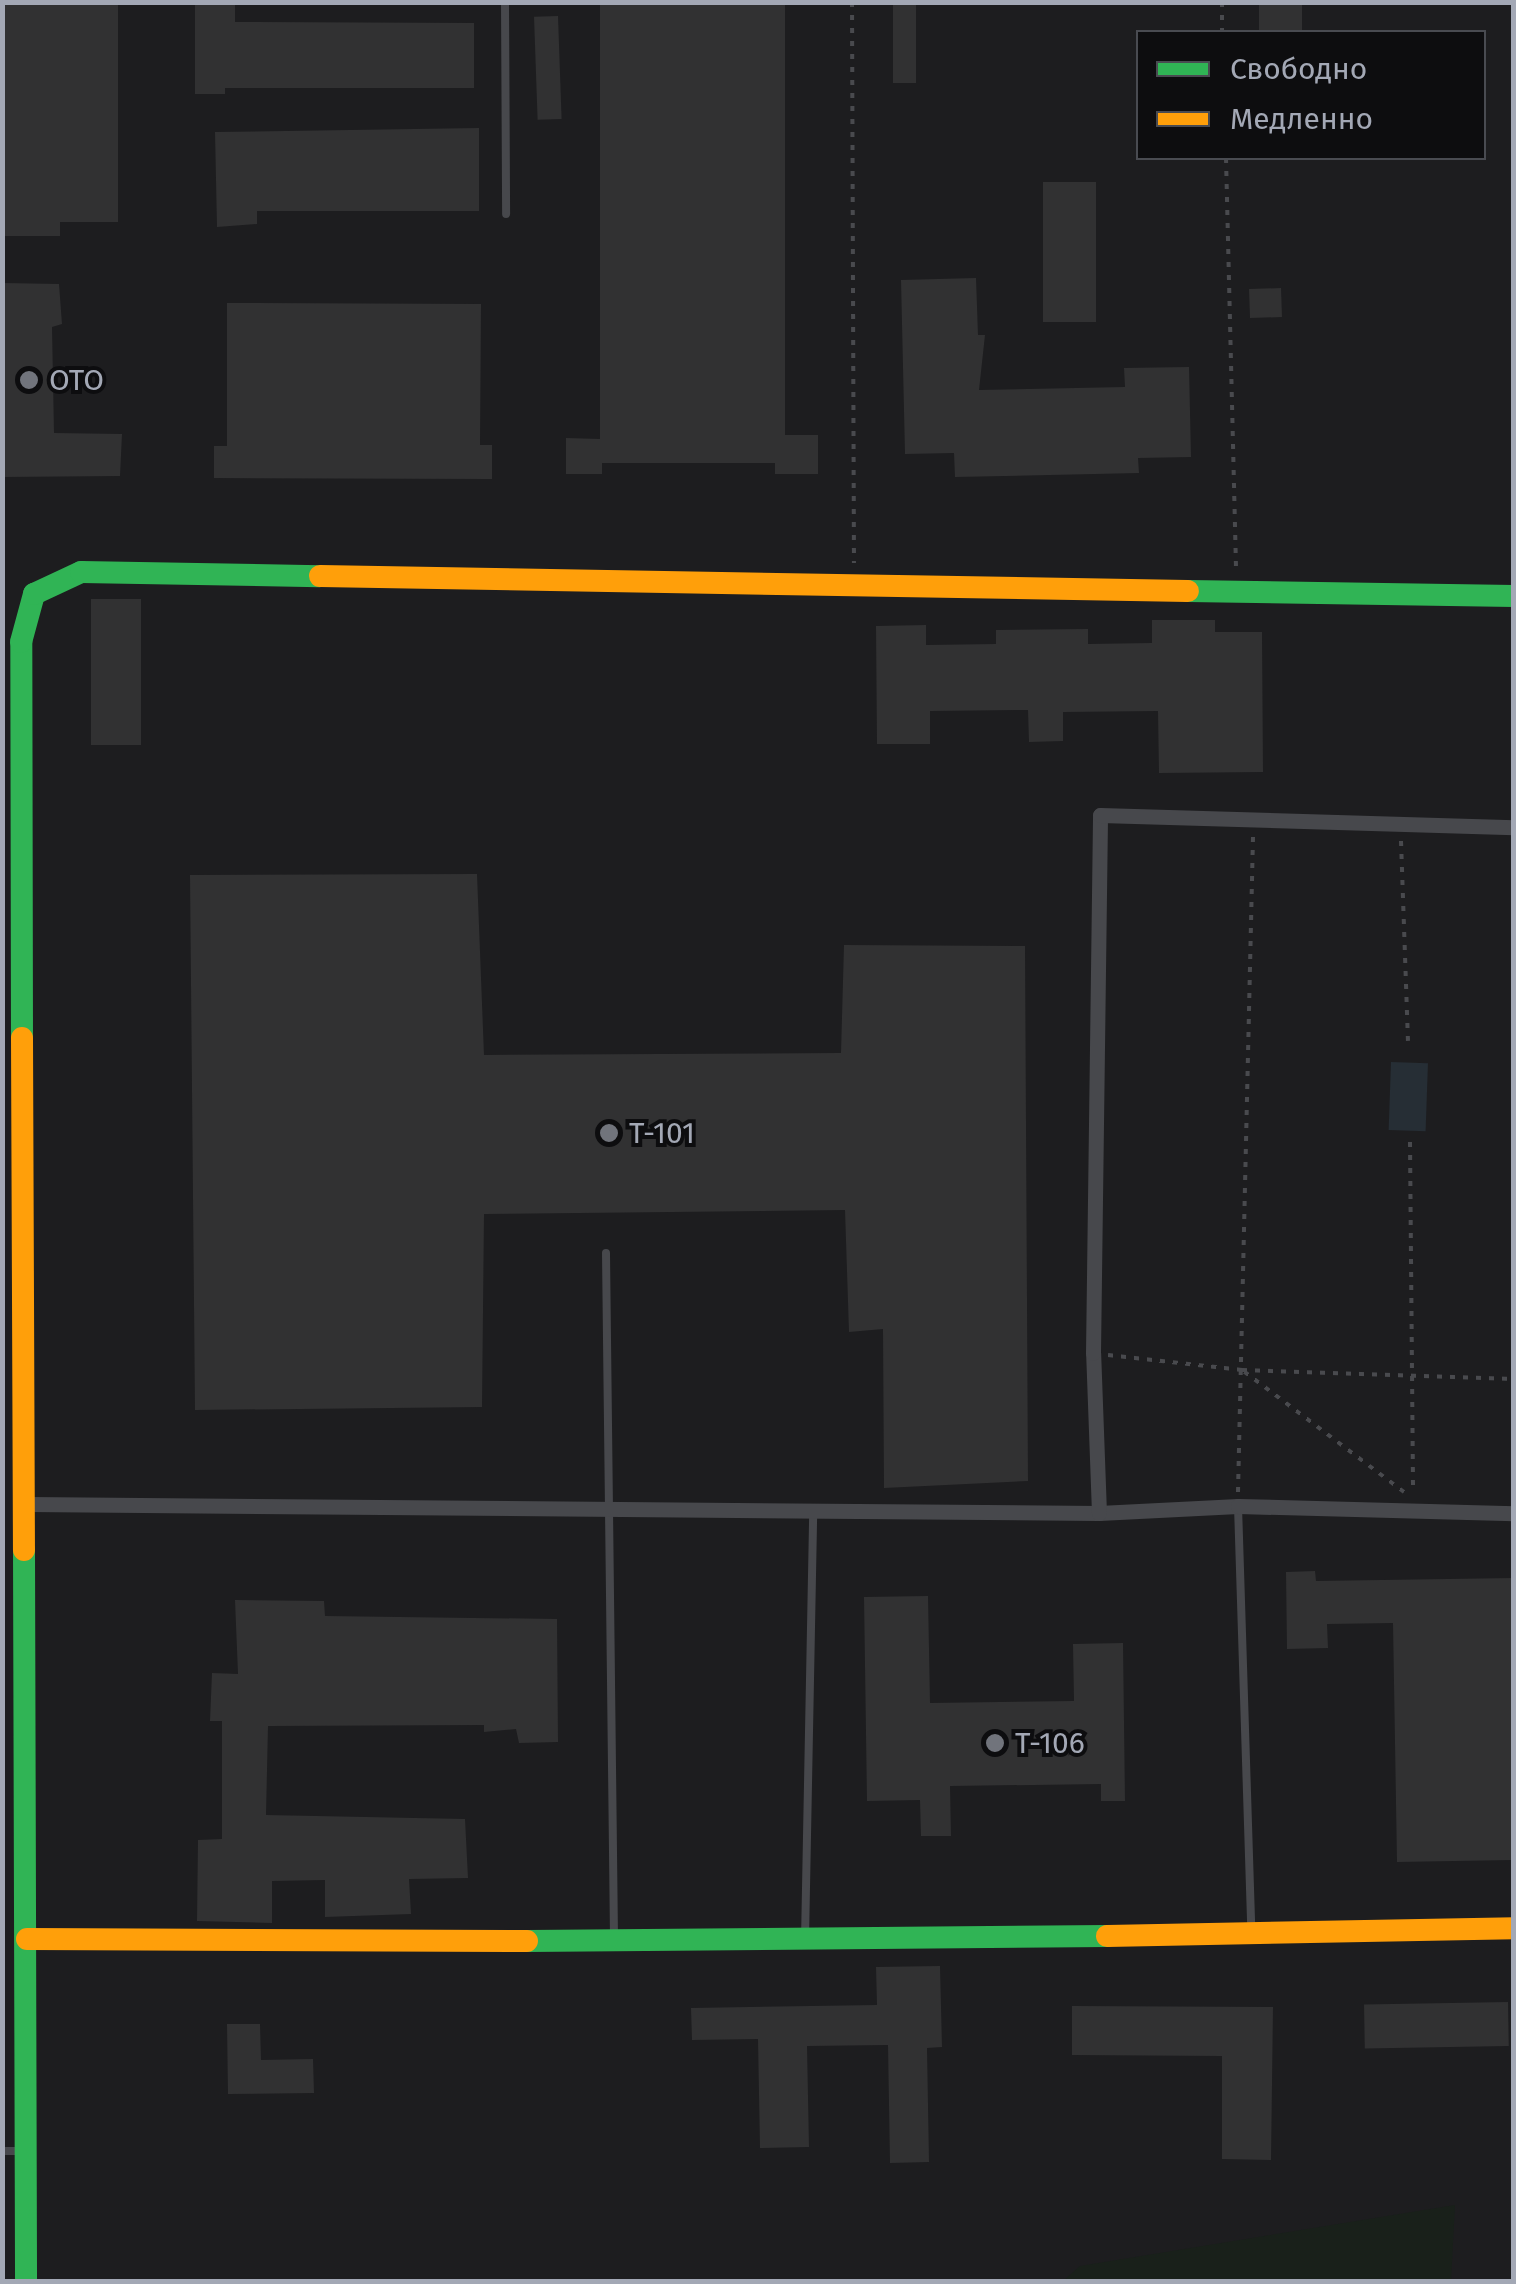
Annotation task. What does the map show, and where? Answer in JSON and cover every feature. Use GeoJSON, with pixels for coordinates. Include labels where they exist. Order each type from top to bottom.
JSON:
{"type":"FeatureCollection","features":[{"type":"Feature","properties":{"kind":"street"},"geometry":{"type":"LineString","coordinates":[[26,2282],[14,2151],[27,1939],[28,1504],[13,765],[24,615],[50,581],[81,572],[854,590],[1514,596]]}},
{"type":"Feature","properties":{"kind":"street"},"geometry":{"type":"LineString","coordinates":[[1099,1512],[1094,1353],[1100,815],[1254,816],[1514,827]]}},
{"type":"Feature","properties":{"kind":"street"},"geometry":{"type":"LineString","coordinates":[[28,1504],[1099,1512],[1238,1506],[1514,1513]]}},
{"type":"Feature","properties":{"kind":"street"},"geometry":{"type":"LineString","coordinates":[[27,1939],[805,1942],[1514,1928]]}},
{"type":"Feature","properties":{"kind":"lane"},"geometry":{"type":"LineString","coordinates":[[505,2],[506,214]]}},
{"type":"Feature","properties":{"kind":"lane"},"geometry":{"type":"LineString","coordinates":[[606,1253],[612,1510],[614,1941]]}},
{"type":"Feature","properties":{"kind":"lane"},"geometry":{"type":"LineString","coordinates":[[1238,1506],[1251,1933]]}},
{"type":"Feature","properties":{"kind":"lane"},"geometry":{"type":"LineString","coordinates":[[805,1942],[813,1510]]}},
{"type":"Feature","properties":{"kind":"path"},"geometry":{"type":"LineString","coordinates":[[852,2],[854,590]]}},
{"type":"Feature","properties":{"kind":"path"},"geometry":{"type":"LineString","coordinates":[[1222,2],[1222,30]]}},
{"type":"Feature","properties":{"kind":"path"},"geometry":{"type":"LineString","coordinates":[[1226,160],[1237,593]]}},
{"type":"Feature","properties":{"kind":"path"},"geometry":{"type":"LineString","coordinates":[[1238,1506],[1254,816]]}},
{"type":"Feature","properties":{"kind":"path"},"geometry":{"type":"LineString","coordinates":[[1400,822],[1408,1041]]}},
{"type":"Feature","properties":{"kind":"path"},"geometry":{"type":"LineString","coordinates":[[1242,1370],[1413,1499],[1416,1379],[1410,1142]]}},
{"type":"Feature","properties":{"kind":"path"},"geometry":{"type":"LineString","coordinates":[[1094,1353],[1242,1370],[1416,1379],[1514,1379]]}},
{"type":"Feature","properties":{"kind":"shaded area"},"geometry":{"type":"Polygon","coordinates":[[[3,3],[1513,3],[1513,2281],[3,2281],[3,3]]]}},
{"type":"Feature","properties":{"kind":"shaded area"},"geometry":{"type":"Polygon","coordinates":[[[1391,1062],[1428,1063],[1426,1131],[1389,1130],[1391,1062]]]}},
{"type":"Feature","properties":{"kind":"shaded area"},"geometry":{"type":"Polygon","coordinates":[[[1455,2205],[1451,2281],[1063,2281],[1080,2266],[1455,2205]]]}},
{"type":"Feature","properties":{"kind":"building"},"geometry":{"type":"Polygon","coordinates":[[[2,2],[118,2],[118,222],[60,222],[60,236],[2,236],[2,2]]]}},
{"type":"Feature","properties":{"kind":"building"},"geometry":{"type":"Polygon","coordinates":[[[600,2],[785,2],[785,435],[818,435],[818,474],[775,474],[775,463],[602,463],[602,474],[566,474],[566,438],[600,439],[600,2]]]}},
{"type":"Feature","properties":{"kind":"building"},"geometry":{"type":"Polygon","coordinates":[[[893,2],[916,2],[916,83],[893,83],[893,2]]]}},
{"type":"Feature","properties":{"kind":"building"},"geometry":{"type":"Polygon","coordinates":[[[1259,2],[1302,2],[1302,30],[1259,30],[1259,2]]]}},
{"type":"Feature","properties":{"kind":"building"},"geometry":{"type":"Polygon","coordinates":[[[195,5],[235,5],[235,22],[474,23],[474,88],[225,88],[225,94],[195,94],[195,5]]]}},
{"type":"Feature","properties":{"kind":"building"},"geometry":{"type":"Polygon","coordinates":[[[558,16],[562,119],[538,120],[534,17],[558,16]]]}},
{"type":"Feature","properties":{"kind":"building"},"geometry":{"type":"Polygon","coordinates":[[[479,128],[479,211],[257,211],[257,224],[217,227],[215,132],[479,128]]]}},
{"type":"Feature","properties":{"kind":"building"},"geometry":{"type":"Polygon","coordinates":[[[1043,182],[1096,182],[1096,322],[1043,322],[1043,182]]]}},
{"type":"Feature","properties":{"kind":"building"},"geometry":{"type":"Polygon","coordinates":[[[976,278],[978,335],[985,335],[979,390],[1125,387],[1124,368],[1189,367],[1191,457],[1138,458],[1139,473],[955,477],[954,453],[905,454],[901,280],[976,278]]]}},
{"type":"Feature","properties":{"kind":"building","name":"ОТО"},"geometry":{"type":"Polygon","coordinates":[[[3,283],[59,284],[62,324],[52,327],[54,433],[122,434],[120,476],[2,477],[3,283]]]}},
{"type":"Feature","properties":{"kind":"building"},"geometry":{"type":"Polygon","coordinates":[[[1281,288],[1282,317],[1250,318],[1249,289],[1281,288]]]}},
{"type":"Feature","properties":{"kind":"building"},"geometry":{"type":"Polygon","coordinates":[[[227,303],[481,304],[480,445],[492,445],[492,479],[214,478],[214,446],[227,446],[227,303]]]}},
{"type":"Feature","properties":{"kind":"building"},"geometry":{"type":"Polygon","coordinates":[[[91,599],[141,599],[141,745],[91,745],[91,599]]]}},
{"type":"Feature","properties":{"kind":"building"},"geometry":{"type":"Polygon","coordinates":[[[1152,620],[1215,620],[1215,632],[1262,632],[1263,772],[1159,773],[1158,711],[1063,712],[1063,741],[1029,742],[1028,710],[930,711],[930,744],[877,744],[876,626],[926,625],[926,645],[996,644],[996,630],[1088,629],[1088,644],[1152,643],[1152,620]]]}},
{"type":"Feature","properties":{"kind":"building","name":"Т-101"},"geometry":{"type":"Polygon","coordinates":[[[477,874],[484,1055],[841,1053],[844,945],[1025,946],[1028,1481],[884,1488],[883,1329],[849,1332],[845,1210],[484,1214],[482,1407],[195,1410],[190,875],[477,874]]]}},
{"type":"Feature","properties":{"kind":"building"},"geometry":{"type":"Polygon","coordinates":[[[1315,1571],[1316,1581],[1514,1578],[1512,1860],[1397,1862],[1393,1623],[1327,1624],[1328,1648],[1287,1649],[1286,1572],[1315,1571]]]}},
{"type":"Feature","properties":{"kind":"building","name":"Т-106"},"geometry":{"type":"Polygon","coordinates":[[[928,1596],[930,1703],[1074,1701],[1073,1644],[1123,1643],[1125,1801],[1101,1801],[1101,1784],[950,1786],[951,1836],[921,1836],[920,1800],[867,1801],[864,1597],[928,1596]]]}},
{"type":"Feature","properties":{"kind":"building"},"geometry":{"type":"Polygon","coordinates":[[[235,1600],[324,1601],[325,1616],[557,1619],[558,1742],[519,1743],[516,1729],[484,1732],[484,1725],[268,1726],[266,1815],[465,1819],[468,1878],[409,1879],[411,1914],[325,1917],[325,1880],[272,1881],[272,1923],[197,1921],[198,1840],[222,1839],[222,1721],[210,1721],[212,1673],[238,1674],[235,1600]]]}},
{"type":"Feature","properties":{"kind":"building"},"geometry":{"type":"Polygon","coordinates":[[[940,1966],[942,2047],[927,2048],[929,2162],[890,2163],[888,2045],[807,2046],[809,2147],[760,2148],[758,2039],[692,2040],[691,2008],[877,2005],[876,1967],[940,1966]]]}},
{"type":"Feature","properties":{"kind":"building"},"geometry":{"type":"Polygon","coordinates":[[[1508,2002],[1509,2046],[1365,2049],[1364,2005],[1508,2002]]]}},
{"type":"Feature","properties":{"kind":"building"},"geometry":{"type":"Polygon","coordinates":[[[1072,2006],[1273,2007],[1271,2160],[1222,2159],[1222,2056],[1072,2055],[1072,2006]]]}},
{"type":"Feature","properties":{"kind":"building"},"geometry":{"type":"Polygon","coordinates":[[[227,2024],[260,2024],[261,2060],[313,2059],[314,2093],[228,2094],[227,2024]]]}},
{"type":"Feature","properties":{"kind":"traffic: fast"},"geometry":{"type":"LineString","coordinates":[[22,1038],[21,642],[34,594],[81,572],[320,576]]}},
{"type":"Feature","properties":{"kind":"traffic: fast"},"geometry":{"type":"LineString","coordinates":[[1188,591],[1514,596]]}},
{"type":"Feature","properties":{"kind":"traffic: fast"},"geometry":{"type":"LineString","coordinates":[[24,1550],[26,2282]]}},
{"type":"Feature","properties":{"kind":"traffic: fast"},"geometry":{"type":"LineString","coordinates":[[527,1941],[1107,1936]]}},
{"type":"Feature","properties":{"kind":"traffic: slow"},"geometry":{"type":"LineString","coordinates":[[320,576],[1188,591]]}},
{"type":"Feature","properties":{"kind":"traffic: slow"},"geometry":{"type":"LineString","coordinates":[[22,1038],[24,1550]]}},
{"type":"Feature","properties":{"kind":"traffic: slow"},"geometry":{"type":"LineString","coordinates":[[1107,1936],[1514,1928]]}},
{"type":"Feature","properties":{"kind":"traffic: slow"},"geometry":{"type":"LineString","coordinates":[[27,1939],[527,1941]]}},
{"type":"Feature","properties":{"kind":"place","name":"ОТО"},"geometry":{"type":"Point","coordinates":[29,380]}},
{"type":"Feature","properties":{"kind":"place","name":"Т-101"},"geometry":{"type":"Point","coordinates":[609,1133]}},
{"type":"Feature","properties":{"kind":"place","name":"Т-106"},"geometry":{"type":"Point","coordinates":[995,1743]}}]}
